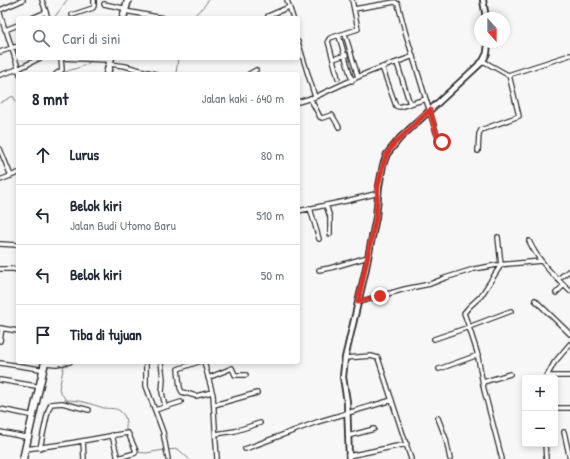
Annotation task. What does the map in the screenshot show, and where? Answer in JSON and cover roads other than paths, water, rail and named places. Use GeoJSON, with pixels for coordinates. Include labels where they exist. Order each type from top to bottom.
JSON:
{"type":"FeatureCollection","features":[{"type":"Feature","properties":{"kind":"highway"},"geometry":{"type":"LineString","coordinates":[[122,16],[127,0]]}},
{"type":"Feature","properties":{"kind":"highway"},"geometry":{"type":"LineString","coordinates":[[106,72],[109,60]]}},
{"type":"Feature","properties":{"kind":"highway"},"geometry":{"type":"LineString","coordinates":[[21,459],[36,386],[40,369],[43,364]]}},
{"type":"Feature","properties":{"kind":"highway"},"geometry":{"type":"LineString","coordinates":[[21,459],[25,449],[44,364]]}},
{"type":"Feature","properties":{"kind":"street"},"geometry":{"type":"LineString","coordinates":[[19,72],[0,11],[23,0]]}},
{"type":"Feature","properties":{"kind":"street"},"geometry":{"type":"LineString","coordinates":[[42,0],[47,16]]}},
{"type":"Feature","properties":{"kind":"street"},"geometry":{"type":"LineString","coordinates":[[72,15],[93,8],[94,0]]}},
{"type":"Feature","properties":{"kind":"street"},"geometry":{"type":"LineString","coordinates":[[287,0],[292,16]]}},
{"type":"Feature","properties":{"kind":"street"},"geometry":{"type":"LineString","coordinates":[[338,78],[328,41],[330,38],[345,34],[358,28],[352,0]]}},
{"type":"Feature","properties":{"kind":"street"},"geometry":{"type":"LineString","coordinates":[[482,0],[485,12]]}},
{"type":"Feature","properties":{"kind":"street"},"geometry":{"type":"LineString","coordinates":[[354,9],[397,2],[438,136],[445,145]]}},
{"type":"Feature","properties":{"kind":"street"},"geometry":{"type":"LineString","coordinates":[[104,4],[154,16]]}},
{"type":"Feature","properties":{"kind":"street"},"geometry":{"type":"LineString","coordinates":[[268,16],[290,8]]}},
{"type":"Feature","properties":{"kind":"street"},"geometry":{"type":"LineString","coordinates":[[37,16],[46,12]]}},
{"type":"Feature","properties":{"kind":"street"},"geometry":{"type":"LineString","coordinates":[[6,30],[16,26]]}},
{"type":"Feature","properties":{"kind":"street"},"geometry":{"type":"LineString","coordinates":[[345,34],[358,77]]}},
{"type":"Feature","properties":{"kind":"street"},"geometry":{"type":"LineString","coordinates":[[339,36],[352,81]]}},
{"type":"Feature","properties":{"kind":"street"},"geometry":{"type":"LineString","coordinates":[[0,52],[16,47]]}},
{"type":"Feature","properties":{"kind":"street"},"geometry":{"type":"LineString","coordinates":[[300,48],[315,97]]}},
{"type":"Feature","properties":{"kind":"street"},"geometry":{"type":"LineString","coordinates":[[407,444],[348,457],[347,412],[343,377],[345,358],[376,217],[378,186],[387,154],[400,138],[483,61],[487,48]]}},
{"type":"Feature","properties":{"kind":"street"},"geometry":{"type":"LineString","coordinates":[[333,59],[351,54]]}},
{"type":"Feature","properties":{"kind":"street"},"geometry":{"type":"LineString","coordinates":[[483,61],[509,75],[570,55]]}},
{"type":"Feature","properties":{"kind":"street"},"geometry":{"type":"LineString","coordinates":[[300,101],[315,97],[345,82],[352,81],[382,67],[397,63],[413,56]]}},
{"type":"Feature","properties":{"kind":"street"},"geometry":{"type":"LineString","coordinates":[[0,74],[18,69],[36,60]]}},
{"type":"Feature","properties":{"kind":"street"},"geometry":{"type":"LineString","coordinates":[[59,72],[62,70],[61,60]]}},
{"type":"Feature","properties":{"kind":"street"},"geometry":{"type":"LineString","coordinates":[[109,60],[148,72]]}},
{"type":"Feature","properties":{"kind":"street"},"geometry":{"type":"LineString","coordinates":[[397,63],[410,104]]}},
{"type":"Feature","properties":{"kind":"street"},"geometry":{"type":"LineString","coordinates":[[382,67],[396,106],[399,107],[426,99]]}},
{"type":"Feature","properties":{"kind":"street"},"geometry":{"type":"LineString","coordinates":[[252,72],[256,70]]}},
{"type":"Feature","properties":{"kind":"street"},"geometry":{"type":"LineString","coordinates":[[478,151],[479,134],[481,130],[519,116],[509,75]]}},
{"type":"Feature","properties":{"kind":"street"},"geometry":{"type":"LineString","coordinates":[[310,98],[320,117],[322,118],[332,114],[339,127]]}},
{"type":"Feature","properties":{"kind":"street"},"geometry":{"type":"LineString","coordinates":[[0,149],[10,176]]}},
{"type":"Feature","properties":{"kind":"street"},"geometry":{"type":"LineString","coordinates":[[0,180],[16,174]]}},
{"type":"Feature","properties":{"kind":"street"},"geometry":{"type":"LineString","coordinates":[[300,210],[378,193]]}},
{"type":"Feature","properties":{"kind":"street"},"geometry":{"type":"LineString","coordinates":[[326,205],[330,217],[330,234]]}},
{"type":"Feature","properties":{"kind":"street"},"geometry":{"type":"LineString","coordinates":[[310,208],[319,239]]}},
{"type":"Feature","properties":{"kind":"street"},"geometry":{"type":"LineString","coordinates":[[498,237],[501,265],[481,296],[464,313],[478,355],[502,459]]}},
{"type":"Feature","properties":{"kind":"street"},"geometry":{"type":"LineString","coordinates":[[529,241],[541,261],[570,291]]}},
{"type":"Feature","properties":{"kind":"street"},"geometry":{"type":"LineString","coordinates":[[0,244],[16,245]]}},
{"type":"Feature","properties":{"kind":"street"},"geometry":{"type":"LineString","coordinates":[[319,270],[368,256]]}},
{"type":"Feature","properties":{"kind":"street"},"geometry":{"type":"LineString","coordinates":[[358,302],[405,288],[430,284],[457,274],[483,268],[541,261]]}},
{"type":"Feature","properties":{"kind":"street"},"geometry":{"type":"LineString","coordinates":[[0,269],[16,270]]}},
{"type":"Feature","properties":{"kind":"street"},"geometry":{"type":"LineString","coordinates":[[558,279],[570,270]]}},
{"type":"Feature","properties":{"kind":"street"},"geometry":{"type":"LineString","coordinates":[[556,293],[564,285]]}},
{"type":"Feature","properties":{"kind":"street"},"geometry":{"type":"LineString","coordinates":[[535,300],[570,334]]}},
{"type":"Feature","properties":{"kind":"street"},"geometry":{"type":"LineString","coordinates":[[434,339],[511,311]]}},
{"type":"Feature","properties":{"kind":"street"},"geometry":{"type":"LineString","coordinates":[[0,341],[1,328],[16,331]]}},
{"type":"Feature","properties":{"kind":"street"},"geometry":{"type":"LineString","coordinates":[[547,375],[554,363],[568,350],[570,344]]}},
{"type":"Feature","properties":{"kind":"street"},"geometry":{"type":"LineString","coordinates":[[439,369],[478,355]]}},
{"type":"Feature","properties":{"kind":"street"},"geometry":{"type":"LineString","coordinates":[[345,358],[371,356],[378,358],[412,459]]}},
{"type":"Feature","properties":{"kind":"street"},"geometry":{"type":"LineString","coordinates":[[0,363],[40,369]]}},
{"type":"Feature","properties":{"kind":"street"},"geometry":{"type":"LineString","coordinates":[[146,364],[146,386],[163,432],[168,459]]}},
{"type":"Feature","properties":{"kind":"street"},"geometry":{"type":"LineString","coordinates":[[161,364],[163,379],[162,392],[165,407]]}},
{"type":"Feature","properties":{"kind":"street"},"geometry":{"type":"LineString","coordinates":[[192,364],[178,369],[180,388],[182,392],[196,396],[212,392]]}},
{"type":"Feature","properties":{"kind":"street"},"geometry":{"type":"LineString","coordinates":[[204,364],[214,405],[217,459]]}},
{"type":"Feature","properties":{"kind":"street"},"geometry":{"type":"LineString","coordinates":[[208,378],[232,368],[235,375],[246,375]]}},
{"type":"Feature","properties":{"kind":"street"},"geometry":{"type":"LineString","coordinates":[[483,382],[510,374]]}},
{"type":"Feature","properties":{"kind":"street"},"geometry":{"type":"LineString","coordinates":[[558,376],[570,376]]}},
{"type":"Feature","properties":{"kind":"street"},"geometry":{"type":"LineString","coordinates":[[0,380],[36,386]]}},
{"type":"Feature","properties":{"kind":"street"},"geometry":{"type":"LineString","coordinates":[[214,405],[257,393]]}},
{"type":"Feature","properties":{"kind":"street"},"geometry":{"type":"LineString","coordinates":[[245,448],[347,412],[392,400]]}},
{"type":"Feature","properties":{"kind":"street"},"geometry":{"type":"LineString","coordinates":[[155,410],[181,402]]}},
{"type":"Feature","properties":{"kind":"street"},"geometry":{"type":"LineString","coordinates":[[40,448],[48,411],[51,404],[62,403],[89,410]]}},
{"type":"Feature","properties":{"kind":"street"},"geometry":{"type":"LineString","coordinates":[[558,408],[570,408]]}},
{"type":"Feature","properties":{"kind":"street"},"geometry":{"type":"LineString","coordinates":[[0,409],[30,415]]}},
{"type":"Feature","properties":{"kind":"street"},"geometry":{"type":"LineString","coordinates":[[438,418],[446,439],[450,459]]}},
{"type":"Feature","properties":{"kind":"street"},"geometry":{"type":"LineString","coordinates":[[216,434],[235,431],[260,424]]}},
{"type":"Feature","properties":{"kind":"street"},"geometry":{"type":"LineString","coordinates":[[348,436],[374,429]]}},
{"type":"Feature","properties":{"kind":"street"},"geometry":{"type":"LineString","coordinates":[[0,432],[25,438]]}},
{"type":"Feature","properties":{"kind":"street"},"geometry":{"type":"LineString","coordinates":[[564,432],[570,459]]}},
{"type":"Feature","properties":{"kind":"street"},"geometry":{"type":"LineString","coordinates":[[25,449],[40,448],[112,435],[128,434],[135,452],[118,459],[112,435]]}},
{"type":"Feature","properties":{"kind":"street"},"geometry":{"type":"LineString","coordinates":[[83,441],[84,459]]}},
{"type":"Feature","properties":{"kind":"street"},"geometry":{"type":"LineString","coordinates":[[545,447],[546,459]]}},
{"type":"Feature","properties":{"kind":"waterway"},"geometry":{"type":"LineString","coordinates":[[55,16],[67,0]]}},
{"type":"Feature","properties":{"kind":"waterway"},"geometry":{"type":"LineString","coordinates":[[194,16],[208,0]]}},
{"type":"Feature","properties":{"kind":"waterway"},"geometry":{"type":"LineString","coordinates":[[176,72],[178,60]]}},
{"type":"Feature","properties":{"kind":"waterway"},"geometry":{"type":"LineString","coordinates":[[66,72],[86,65],[89,62]]}},
{"type":"Feature","properties":{"kind":"waterway"},"geometry":{"type":"LineString","coordinates":[[0,103],[13,96],[16,101]]}},
{"type":"Feature","properties":{"kind":"waterway"},"geometry":{"type":"LineString","coordinates":[[64,365],[59,389],[66,400],[81,401],[104,408],[118,410],[125,417],[126,431]]}},
{"type":"Feature","properties":{"kind":"waterway"},"geometry":{"type":"LineString","coordinates":[[167,450],[178,449],[189,459]]}},
{"type":"Feature","properties":{"kind":"waterway"},"geometry":{"type":"LineString","coordinates":[[138,452],[146,453],[164,450]]}}]}
